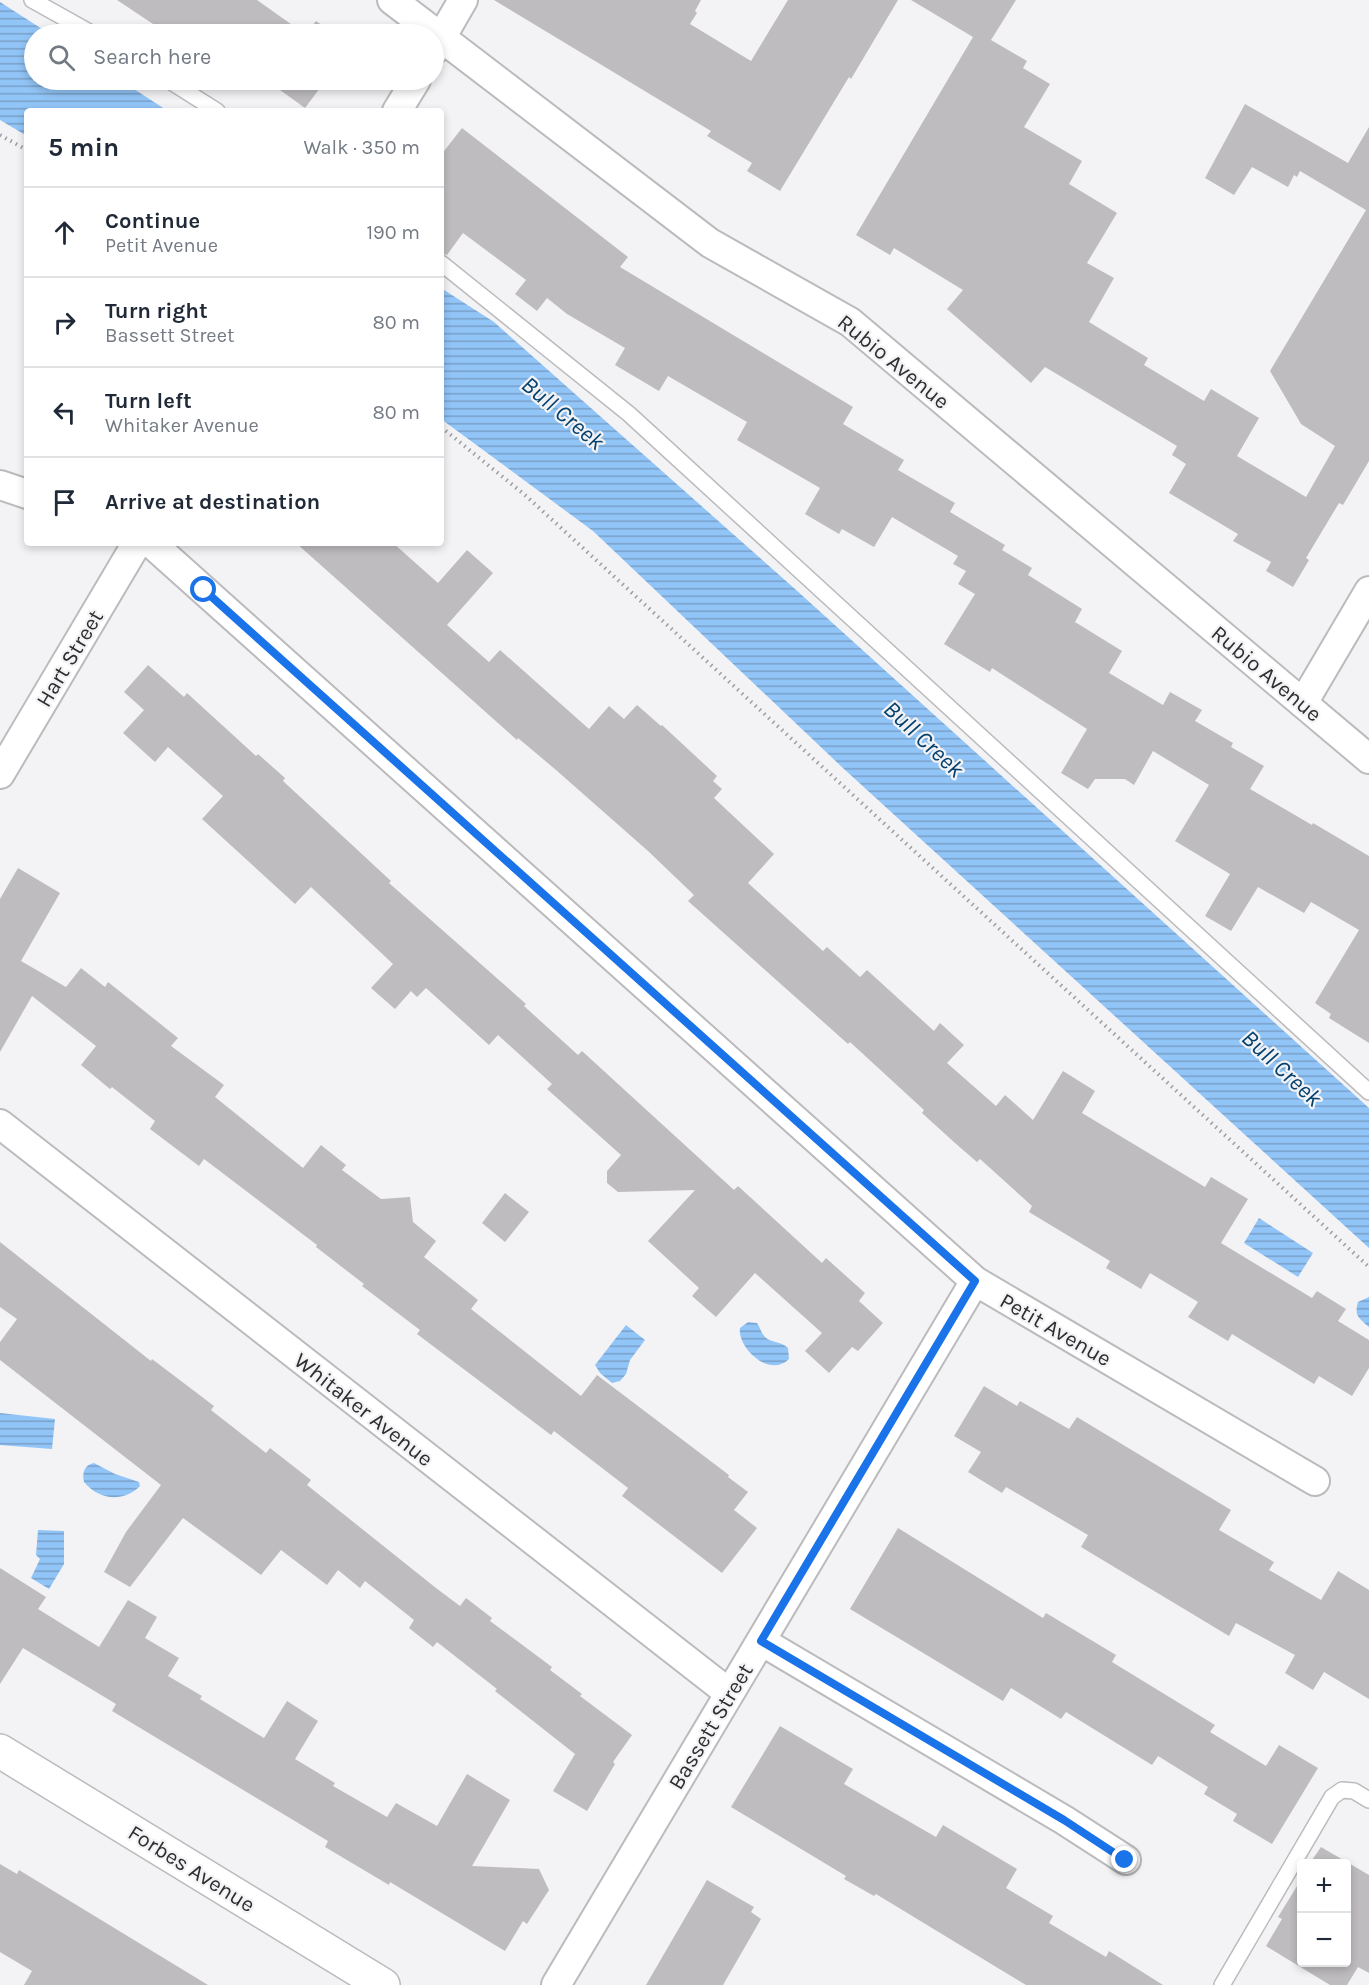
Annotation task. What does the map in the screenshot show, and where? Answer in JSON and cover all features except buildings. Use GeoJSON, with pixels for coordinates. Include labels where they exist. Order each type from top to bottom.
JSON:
{"type":"FeatureCollection","features":[{"type":"Feature","properties":{"kind":"street","name":"Rubio Avenue"},"geometry":{"type":"LineString","coordinates":[[392,0],[418,24]]}},
{"type":"Feature","properties":{"kind":"street"},"geometry":{"type":"LineString","coordinates":[[444,33],[463,0]]}},
{"type":"Feature","properties":{"kind":"street","name":"Rubio Avenue"},"geometry":{"type":"LineString","coordinates":[[444,47],[710,243],[850,321],[1369,759]]}},
{"type":"Feature","properties":{"kind":"street"},"geometry":{"type":"LineString","coordinates":[[399,108],[410,90]]}},
{"type":"Feature","properties":{"kind":"street"},"geometry":{"type":"LineString","coordinates":[[0,485],[24,493]]}},
{"type":"Feature","properties":{"kind":"street","name":"Hart Street"},"geometry":{"type":"LineString","coordinates":[[0,774],[135,546]]}},
{"type":"Feature","properties":{"kind":"street","name":"Petit Avenue"},"geometry":{"type":"LineString","coordinates":[[155,546],[975,1281],[1315,1481]]}},
{"type":"Feature","properties":{"kind":"street"},"geometry":{"type":"LineString","coordinates":[[1303,703],[1369,591]]}},
{"type":"Feature","properties":{"kind":"street","name":"Whitaker Avenue"},"geometry":{"type":"LineString","coordinates":[[0,1124],[729,1693]]}},
{"type":"Feature","properties":{"kind":"street","name":"Bassett Street"},"geometry":{"type":"LineString","coordinates":[[555,1985],[975,1281]]}},
{"type":"Feature","properties":{"kind":"street"},"geometry":{"type":"LineString","coordinates":[[761,1641],[1064,1820],[1125,1860]]}},
{"type":"Feature","properties":{"kind":"street","name":"Forbes Avenue"},"geometry":{"type":"LineString","coordinates":[[0,1751],[383,1985]]}},
{"type":"Feature","properties":{"kind":"lane"},"geometry":{"type":"LineString","coordinates":[[32,0],[75,24]]}},
{"type":"Feature","properties":{"kind":"lane"},"geometry":{"type":"LineString","coordinates":[[184,90],[212,108]]}},
{"type":"Feature","properties":{"kind":"lane"},"geometry":{"type":"LineString","coordinates":[[444,265],[630,414],[1369,1092]]}},
{"type":"Feature","properties":{"kind":"lane"},"geometry":{"type":"LineString","coordinates":[[1222,1985],[1332,1797],[1342,1790],[1354,1791],[1369,1800]]}},
{"type":"Feature","properties":{"kind":"path"},"geometry":{"type":"LineString","coordinates":[[0,135],[24,148]]}},
{"type":"Feature","properties":{"kind":"path"},"geometry":{"type":"LineString","coordinates":[[444,429],[525,495],[1369,1267]]}},
{"type":"Feature","properties":{"kind":"water"},"geometry":{"type":"Polygon","coordinates":[[[0,2],[34,24],[24,24],[24,90],[135,90],[163,108],[24,108],[24,134],[0,120],[0,2]]]}},
{"type":"Feature","properties":{"kind":"water","name":"Bull Creek"},"geometry":{"type":"Polygon","coordinates":[[[444,290],[494,322],[795,589],[1369,1108],[1369,1248],[844,769],[593,531],[444,421],[444,290]]]}},
{"type":"Feature","properties":{"kind":"water"},"geometry":{"type":"Polygon","coordinates":[[[1259,1218],[1313,1253],[1298,1277],[1244,1243],[1259,1218]]]}},
{"type":"Feature","properties":{"kind":"water"},"geometry":{"type":"Polygon","coordinates":[[[1369,1297],[1369,1327],[1360,1319],[1357,1311],[1358,1302],[1369,1297]]]}},
{"type":"Feature","properties":{"kind":"water"},"geometry":{"type":"Polygon","coordinates":[[[748,1322],[757,1323],[765,1337],[788,1348],[789,1359],[781,1364],[772,1365],[756,1358],[740,1336],[740,1328],[748,1322]]]}},
{"type":"Feature","properties":{"kind":"water"},"geometry":{"type":"Polygon","coordinates":[[[626,1325],[645,1340],[630,1360],[626,1374],[620,1381],[612,1383],[600,1373],[595,1365],[626,1325]]]}},
{"type":"Feature","properties":{"kind":"water"},"geometry":{"type":"Polygon","coordinates":[[[0,1413],[55,1419],[52,1449],[0,1445],[0,1413]]]}},
{"type":"Feature","properties":{"kind":"water"},"geometry":{"type":"Polygon","coordinates":[[[94,1463],[115,1474],[139,1482],[140,1486],[119,1497],[97,1493],[83,1479],[86,1468],[94,1463]]]}},
{"type":"Feature","properties":{"kind":"water"},"geometry":{"type":"Polygon","coordinates":[[[38,1530],[64,1531],[64,1564],[49,1589],[31,1578],[40,1559],[36,1555],[38,1530]]]}},
{"type":"Feature","properties":{"kind":"route"},"geometry":{"type":"LineString","coordinates":[[204,590],[975,1281],[761,1641],[1064,1820],[1125,1860]]}}]}
